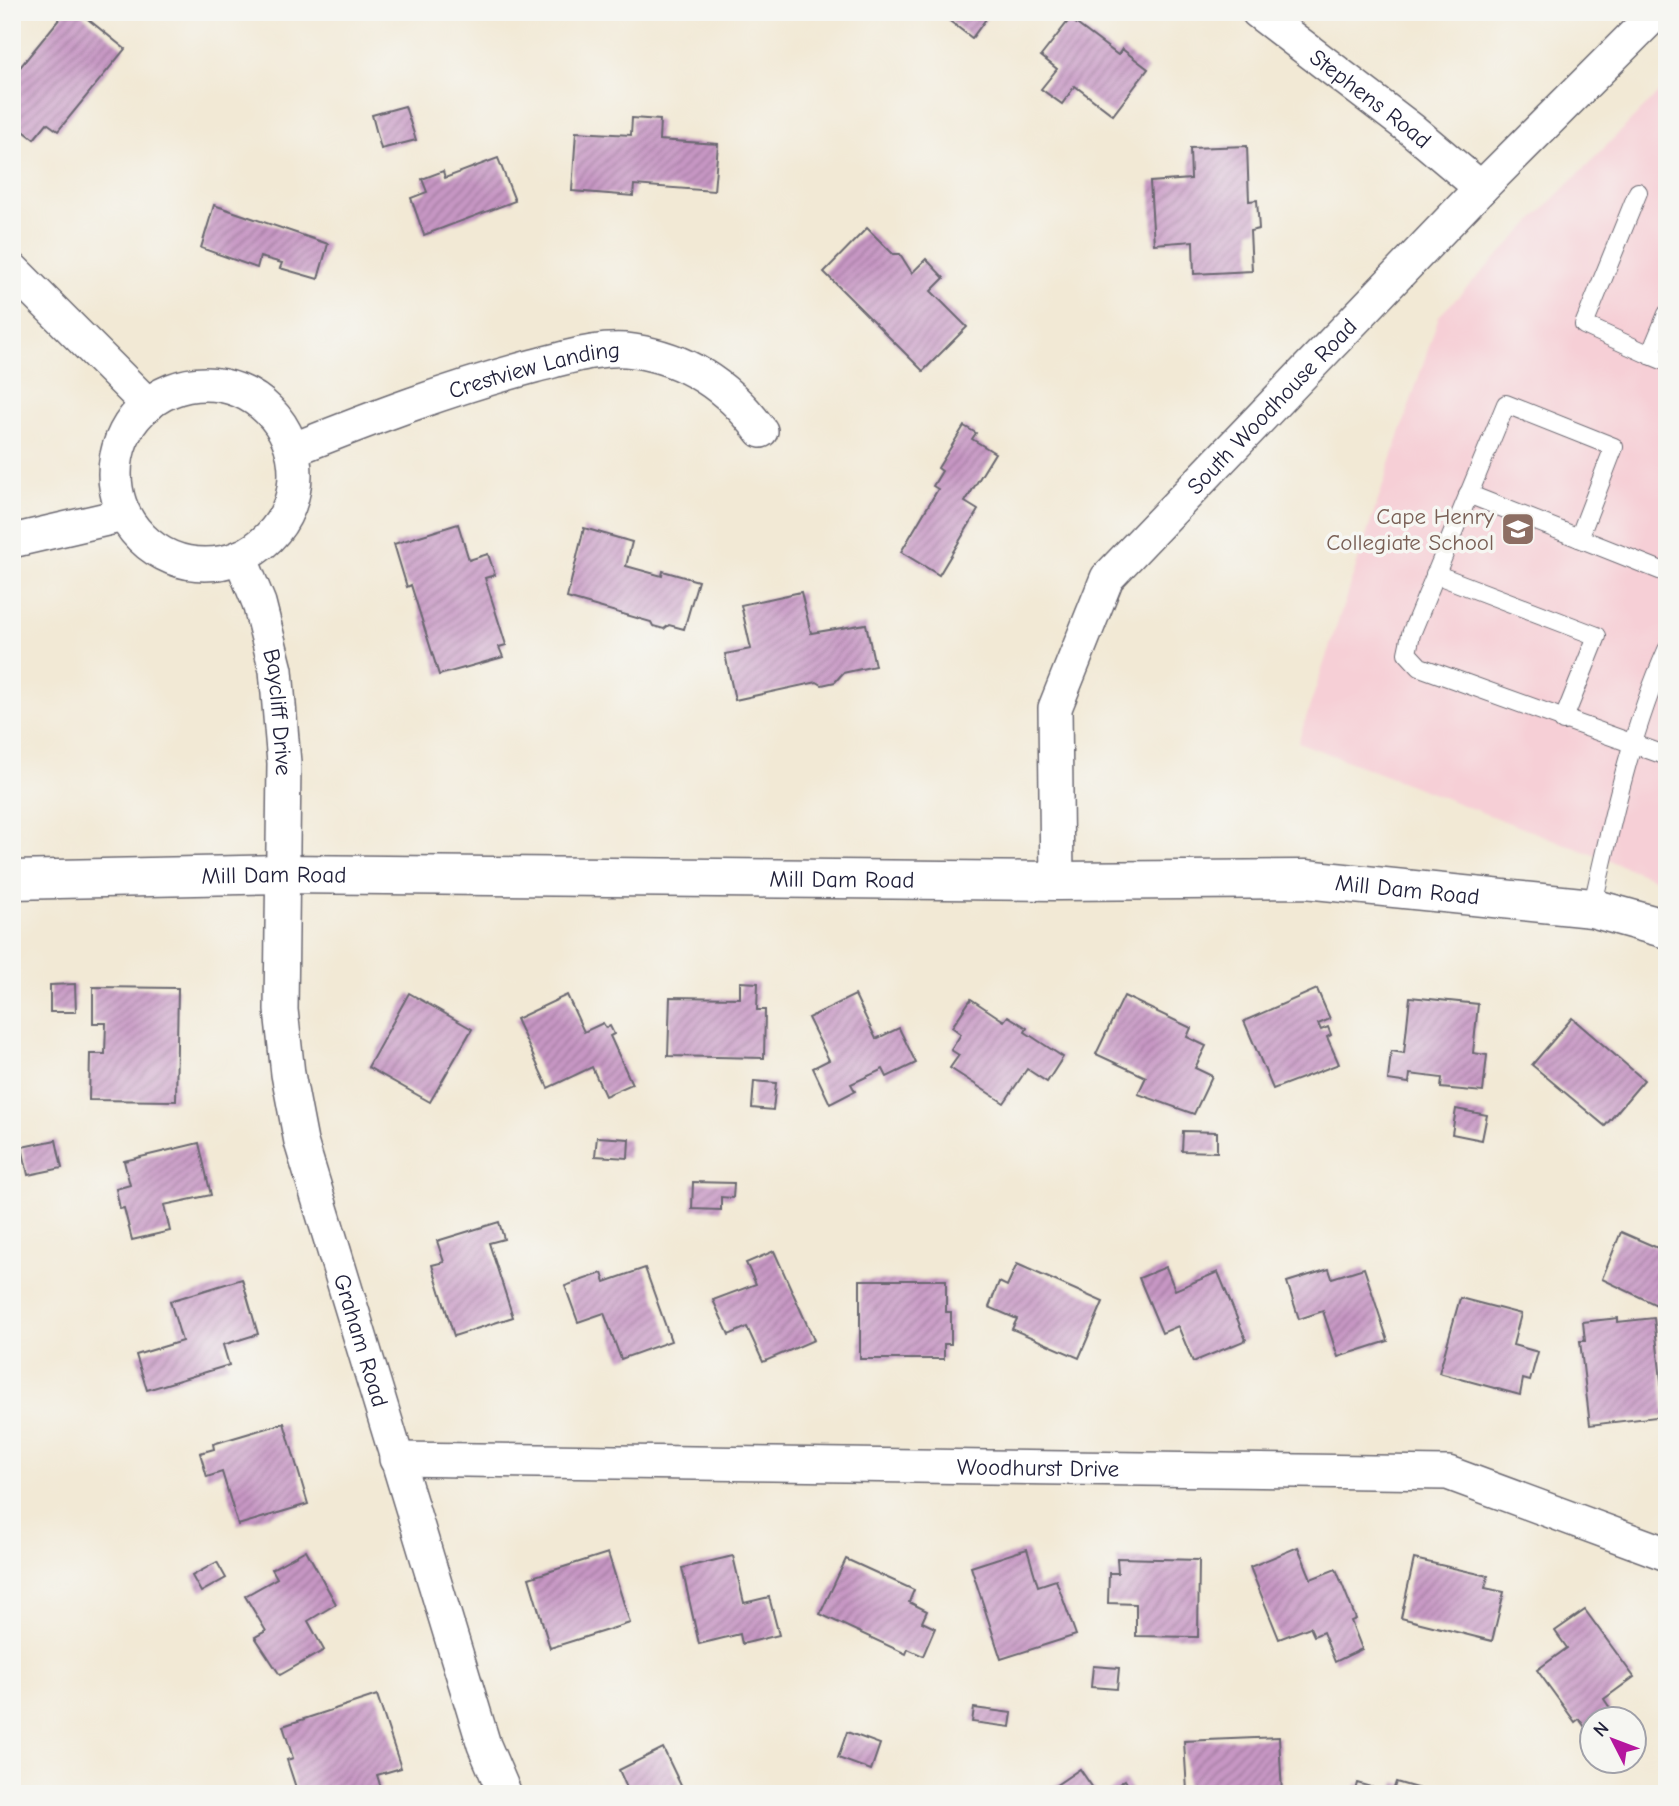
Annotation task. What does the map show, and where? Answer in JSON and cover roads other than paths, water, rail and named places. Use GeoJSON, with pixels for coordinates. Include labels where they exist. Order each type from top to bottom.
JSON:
{"type":"FeatureCollection","features":[{"type":"Feature","properties":{"kind":"street","name":"Stephens Road"},"geometry":{"type":"LineString","coordinates":[[1258,12],[1411,129],[1481,188]]}},
{"type":"Feature","properties":{"kind":"street","name":"South Woodhouse Road"},"geometry":{"type":"LineString","coordinates":[[1057,881],[1055,708],[1107,578],[1481,188],[1657,12]]}},
{"type":"Feature","properties":{"kind":"street"},"geometry":{"type":"LineString","coordinates":[[12,269],[148,405]]}},
{"type":"Feature","properties":{"kind":"street","name":"Crestview Landing"},"geometry":{"type":"LineString","coordinates":[[292,450],[403,406],[513,371],[598,352],[631,351],[668,358],[702,374],[721,386],[761,431]]}},
{"type":"Feature","properties":{"kind":"street"},"geometry":{"type":"LineString","coordinates":[[194,384],[220,385],[244,393],[266,407],[282,426],[292,450],[295,475],[285,513],[262,543],[240,557],[218,563],[196,564],[174,558],[154,548],[137,534],[124,515],[117,492],[118,456],[131,422],[148,405],[170,391],[194,384]]}},
{"type":"Feature","properties":{"kind":"street"},"geometry":{"type":"LineString","coordinates":[[12,541],[124,515]]}},
{"type":"Feature","properties":{"kind":"street","name":"Baycliff Drive"},"geometry":{"type":"LineString","coordinates":[[240,557],[259,603],[276,670],[284,763],[282,874]]}},
{"type":"Feature","properties":{"kind":"street","name":"Mill Dam Road"},"geometry":{"type":"LineString","coordinates":[[12,880],[282,874],[1057,881],[1305,879],[1592,908],[1667,929]]}},
{"type":"Feature","properties":{"kind":"street","name":"Graham Road"},"geometry":{"type":"LineString","coordinates":[[282,874],[281,1010],[288,1074],[302,1142],[484,1745],[505,1794]]}},
{"type":"Feature","properties":{"kind":"street","name":"Woodhurst Drive"},"geometry":{"type":"LineString","coordinates":[[396,1460],[1448,1473],[1667,1555]]}},
{"type":"Feature","properties":{"kind":"lane"},"geometry":{"type":"LineString","coordinates":[[1638,192],[1584,326],[1658,359],[1667,314]]}},
{"type":"Feature","properties":{"kind":"lane"},"geometry":{"type":"LineString","coordinates":[[1579,538],[1614,447],[1506,404],[1411,634],[1407,653],[1420,667],[1563,721],[1667,756]]}},
{"type":"Feature","properties":{"kind":"lane"},"geometry":{"type":"LineString","coordinates":[[1468,494],[1667,573]]}},
{"type":"Feature","properties":{"kind":"lane"},"geometry":{"type":"LineString","coordinates":[[1436,574],[1597,636],[1563,721]]}},
{"type":"Feature","properties":{"kind":"lane"},"geometry":{"type":"LineString","coordinates":[[1592,908],[1632,745],[1667,650]]}},
{"type":"Feature","properties":{"kind":"place","name":"Cape Henry Collegiate School"},"geometry":{"type":"Point","coordinates":[1518,529]}}]}
